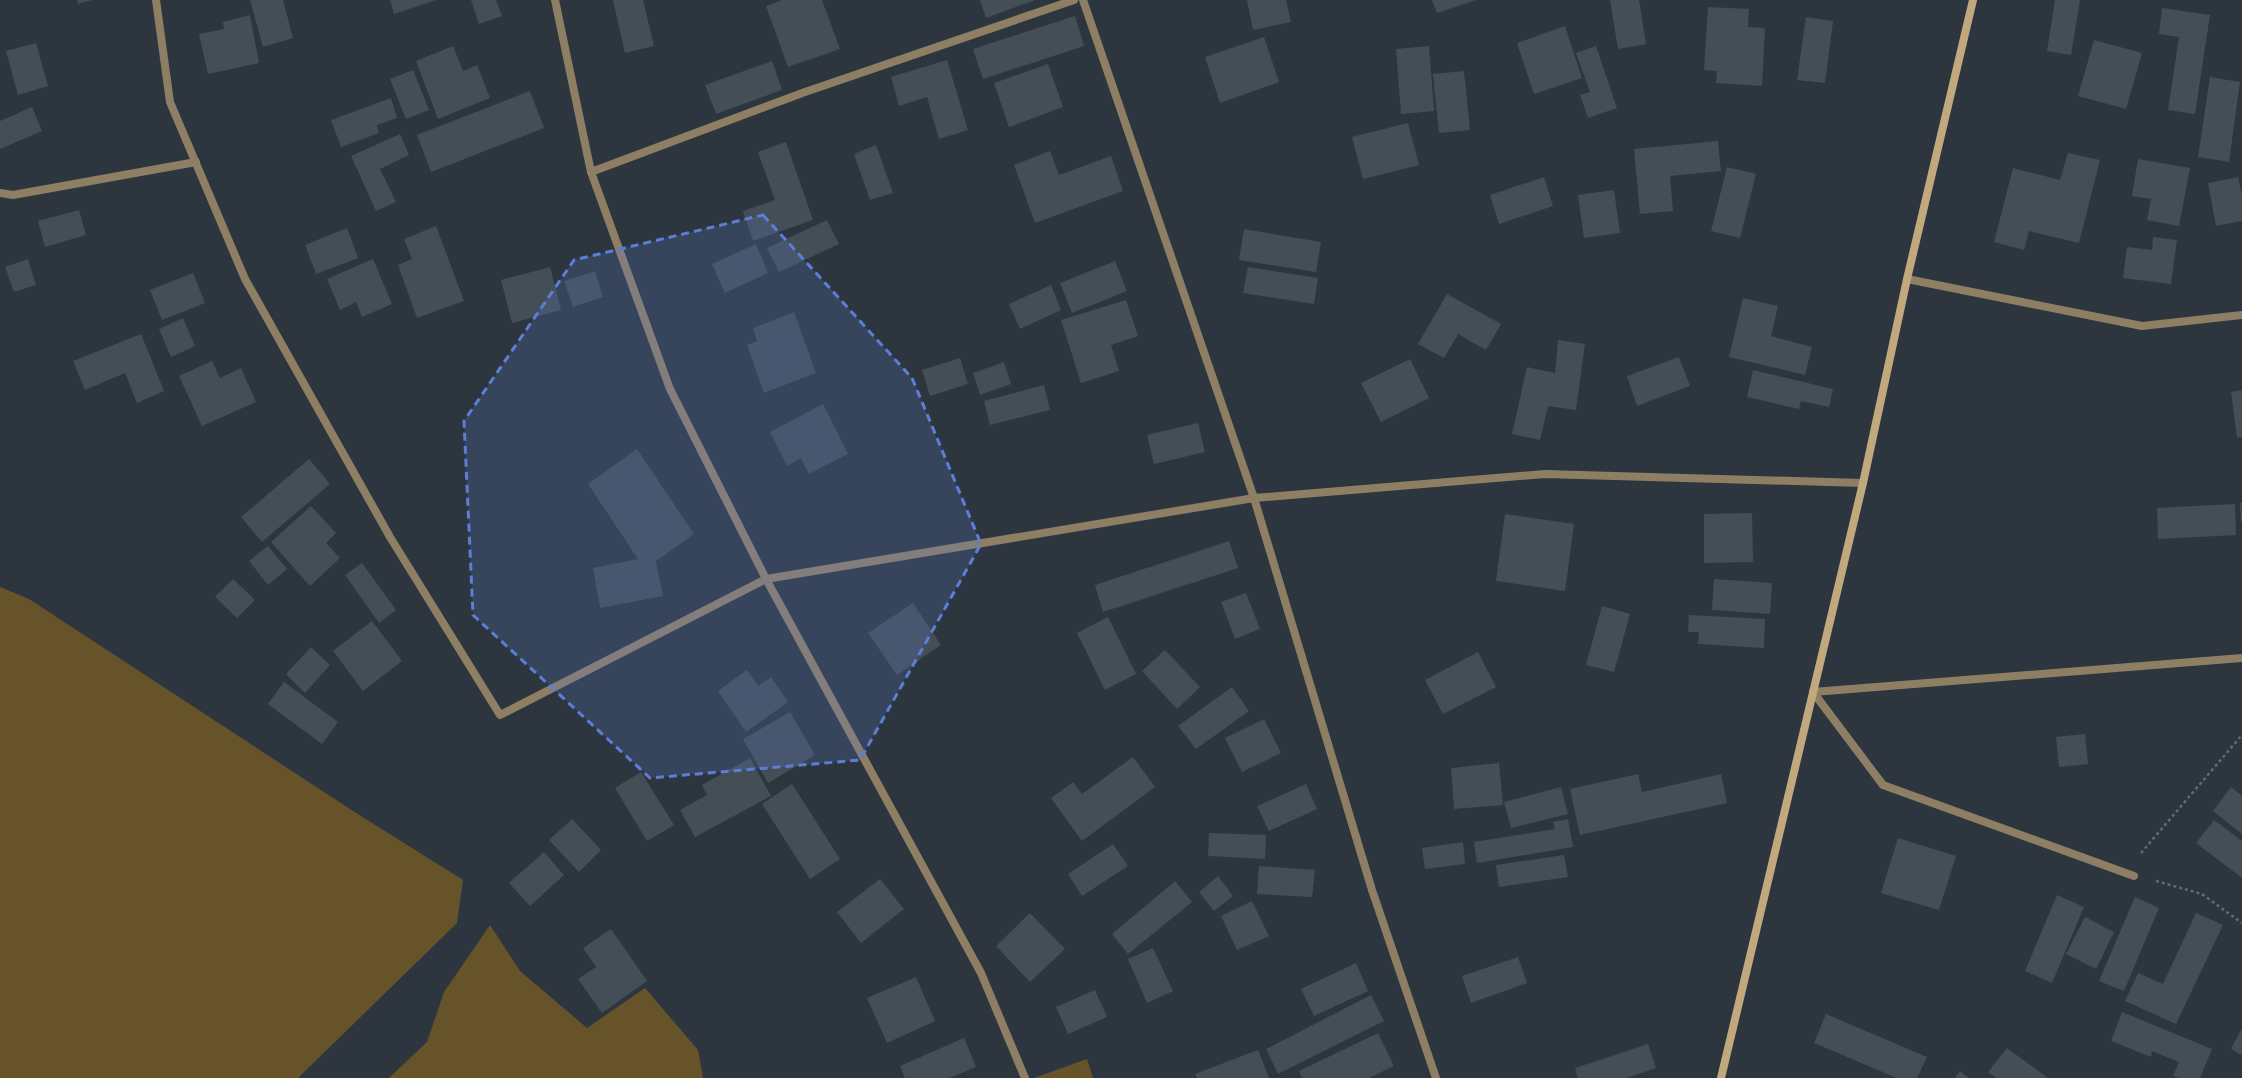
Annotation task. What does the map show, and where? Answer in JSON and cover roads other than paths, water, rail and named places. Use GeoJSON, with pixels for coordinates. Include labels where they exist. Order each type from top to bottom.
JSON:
{"type":"FeatureCollection","features":[{"type":"Feature","properties":{"kind":"street"},"geometry":{"type":"LineString","coordinates":[[156,0],[170,102],[245,279],[390,537],[500,716],[766,579],[1254,498],[1545,474],[1863,483]]}},
{"type":"Feature","properties":{"kind":"street"},"geometry":{"type":"LineString","coordinates":[[555,0],[591,172],[670,390],[766,579],[981,973],[1025,1078]]}},
{"type":"Feature","properties":{"kind":"street"},"geometry":{"type":"LineString","coordinates":[[591,172],[806,92],[1074,0]]}},
{"type":"Feature","properties":{"kind":"street"},"geometry":{"type":"LineString","coordinates":[[1082,0],[1254,498],[1372,890],[1436,1078]]}},
{"type":"Feature","properties":{"kind":"street"},"geometry":{"type":"LineString","coordinates":[[1722,1078],[1863,483],[1907,279],[1973,0]]}},
{"type":"Feature","properties":{"kind":"street"},"geometry":{"type":"LineString","coordinates":[[0,193],[13,195],[196,162]]}},
{"type":"Feature","properties":{"kind":"street"},"geometry":{"type":"LineString","coordinates":[[1907,279],[2142,326],[2242,315]]}},
{"type":"Feature","properties":{"kind":"street"},"geometry":{"type":"LineString","coordinates":[[1813,692],[2242,658]]}},
{"type":"Feature","properties":{"kind":"street"},"geometry":{"type":"LineString","coordinates":[[1813,692],[1884,785],[2134,876]]}}]}
